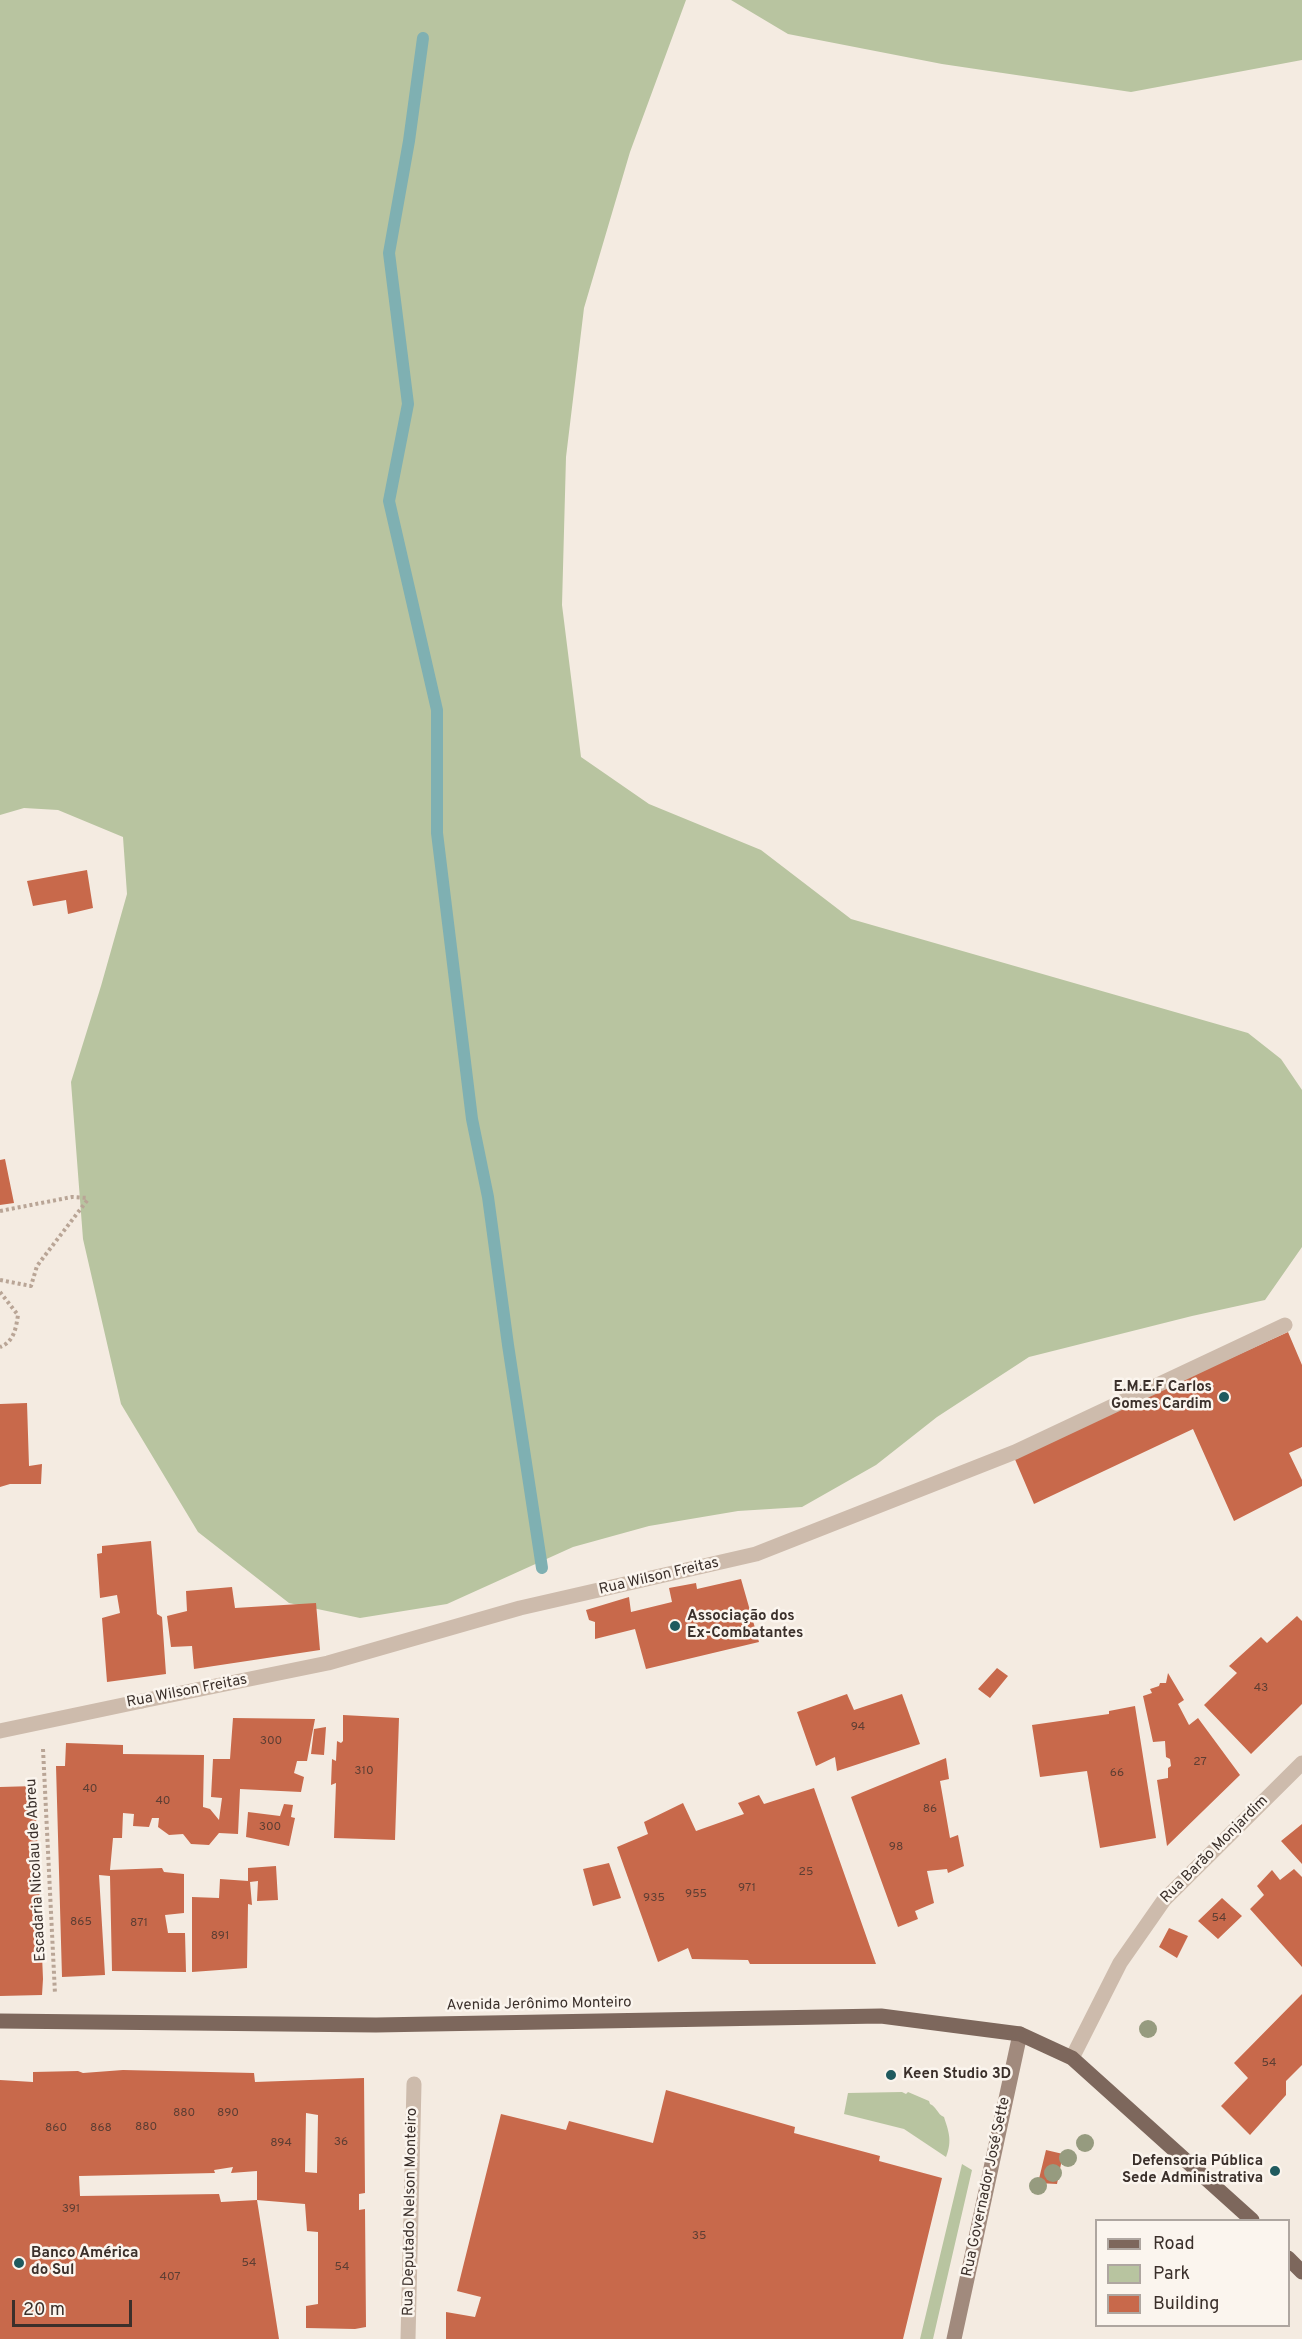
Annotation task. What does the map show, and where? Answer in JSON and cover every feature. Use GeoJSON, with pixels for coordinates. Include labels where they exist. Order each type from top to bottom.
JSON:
{"type":"FeatureCollection","features":[{"type":"Feature","properties":{"kind":"main road","name":"Avenida Jerônimo Monteiro"},"geometry":{"type":"LineString","coordinates":[[0,2021],[376,2025],[881,2016],[1020,2034],[1072,2058],[1250,2219]]}},
{"type":"Feature","properties":{"kind":"main road","name":"Rua Governador José Sette"},"geometry":{"type":"LineString","coordinates":[[954,2339],[1020,2034]]}},
{"type":"Feature","properties":{"kind":"main road"},"geometry":{"type":"LineString","coordinates":[[1290,2260],[1302,2272]]}},
{"type":"Feature","properties":{"kind":"street","name":"Rua Wilson Freitas"},"geometry":{"type":"LineString","coordinates":[[0,1731],[328,1663],[519,1608],[756,1554],[1015,1452],[1285,1325]]}},
{"type":"Feature","properties":{"kind":"street","name":"Rua Barão Monjardim"},"geometry":{"type":"LineString","coordinates":[[1072,2058],[1120,1963],[1164,1900],[1302,1762]]}},
{"type":"Feature","properties":{"kind":"street","name":"Rua Deputado Nelson Monteiro"},"geometry":{"type":"LineString","coordinates":[[408,2339],[414,2084]]}},
{"type":"Feature","properties":{"kind":"path"},"geometry":{"type":"LineString","coordinates":[[0,1211],[72,1197],[88,1198],[37,1266],[31,1286],[0,1280]]}},
{"type":"Feature","properties":{"kind":"path"},"geometry":{"type":"LineString","coordinates":[[0,1292],[18,1315],[11,1339],[6,1345],[0,1347]]}},
{"type":"Feature","properties":{"kind":"path","name":"Escadaria Nicolau de Abreu"},"geometry":{"type":"LineString","coordinates":[[43,1748],[55,1991]]}},
{"type":"Feature","properties":{"kind":"green space"},"geometry":{"type":"Polygon","coordinates":[[[0,0],[686,0],[630,152],[584,308],[566,457],[562,605],[581,757],[649,804],[761,850],[851,919],[1248,1033],[1281,1059],[1302,1090],[1302,1247],[1265,1300],[1029,1357],[937,1417],[876,1465],[802,1507],[738,1511],[649,1526],[573,1547],[447,1604],[360,1618],[289,1603],[198,1532],[121,1404],[83,1239],[71,1082],[127,894],[123,837],[58,810],[24,808],[0,815],[0,0]]]}},
{"type":"Feature","properties":{"kind":"green space"},"geometry":{"type":"Polygon","coordinates":[[[731,0],[1302,0],[1302,60],[1131,92],[942,64],[788,34],[731,0]]]}},
{"type":"Feature","properties":{"kind":"green space"},"geometry":{"type":"Polygon","coordinates":[[[902,2092],[906,2094],[908,2092],[929,2101],[944,2117],[949,2140],[946,2157],[904,2129],[844,2114],[848,2093],[902,2092]]]}},
{"type":"Feature","properties":{"kind":"green space"},"geometry":{"type":"Polygon","coordinates":[[[962,2164],[972,2170],[933,2339],[920,2339],[962,2164]]]}},
{"type":"Feature","properties":{"kind":"building"},"geometry":{"type":"Polygon","coordinates":[[[87,870],[93,908],[68,914],[66,900],[33,906],[27,881],[87,870]]]}},
{"type":"Feature","properties":{"kind":"building"},"geometry":{"type":"Polygon","coordinates":[[[5,1159],[14,1203],[0,1205],[0,1160],[5,1159]]]}},
{"type":"Feature","properties":{"kind":"building","name":"E.M.E.F Carlos Gomes Cardim"},"geometry":{"type":"Polygon","coordinates":[[[1288,1332],[1302,1365],[1302,1447],[1289,1453],[1302,1480],[1302,1486],[1234,1521],[1193,1429],[1034,1504],[1014,1457],[1288,1332]]]}},
{"type":"Feature","properties":{"kind":"building"},"geometry":{"type":"Polygon","coordinates":[[[27,1403],[29,1466],[42,1464],[41,1484],[10,1484],[0,1487],[0,1404],[27,1403]]]}},
{"type":"Feature","properties":{"kind":"building"},"geometry":{"type":"Polygon","coordinates":[[[151,1541],[157,1614],[162,1617],[166,1674],[107,1682],[102,1618],[120,1613],[117,1595],[100,1598],[97,1554],[102,1553],[102,1546],[151,1541]]]}},
{"type":"Feature","properties":{"kind":"building","name":"Associação dos Ex-Combatantes"},"geometry":{"type":"Polygon","coordinates":[[[741,1579],[759,1642],[646,1669],[635,1629],[595,1639],[595,1622],[589,1620],[586,1610],[629,1597],[631,1612],[672,1602],[669,1588],[696,1583],[697,1589],[741,1579]]]}},
{"type":"Feature","properties":{"kind":"building"},"geometry":{"type":"Polygon","coordinates":[[[232,1587],[235,1608],[316,1603],[320,1650],[194,1669],[192,1646],[171,1647],[167,1616],[187,1611],[186,1591],[232,1587]]]}},
{"type":"Feature","properties":{"kind":"building"},"geometry":{"type":"Polygon","coordinates":[[[1297,1616],[1302,1621],[1302,1704],[1251,1754],[1204,1705],[1237,1673],[1229,1666],[1261,1637],[1267,1643],[1297,1616]]]}},
{"type":"Feature","properties":{"kind":"building"},"geometry":{"type":"Polygon","coordinates":[[[997,1668],[1008,1676],[990,1698],[978,1689],[997,1668]]]}},
{"type":"Feature","properties":{"kind":"building"},"geometry":{"type":"Polygon","coordinates":[[[1168,1673],[1184,1700],[1178,1704],[1189,1725],[1198,1718],[1240,1775],[1167,1846],[1157,1780],[1168,1778],[1170,1759],[1166,1757],[1165,1741],[1153,1742],[1143,1696],[1152,1693],[1150,1689],[1159,1686],[1160,1683],[1166,1683],[1168,1673]]]}},
{"type":"Feature","properties":{"kind":"building"},"geometry":{"type":"Polygon","coordinates":[[[847,1694],[854,1710],[902,1694],[920,1744],[837,1771],[835,1757],[816,1766],[797,1712],[847,1694]]]}},
{"type":"Feature","properties":{"kind":"building"},"geometry":{"type":"Polygon","coordinates":[[[1135,1706],[1156,1838],[1100,1848],[1087,1771],[1040,1777],[1032,1725],[1109,1714],[1109,1711],[1135,1706]]]}},
{"type":"Feature","properties":{"kind":"building"},"geometry":{"type":"Polygon","coordinates":[[[343,1715],[399,1718],[395,1840],[334,1838],[336,1783],[331,1785],[332,1759],[336,1761],[337,1741],[341,1743],[343,1741],[343,1715]]]}},
{"type":"Feature","properties":{"kind":"building"},"geometry":{"type":"Polygon","coordinates":[[[233,1718],[315,1719],[307,1761],[297,1761],[294,1773],[304,1777],[301,1792],[240,1789],[238,1834],[219,1833],[209,1845],[191,1844],[183,1834],[169,1835],[158,1827],[159,1818],[152,1818],[149,1827],[133,1826],[134,1814],[123,1813],[122,1838],[113,1838],[110,1870],[162,1868],[164,1872],[184,1874],[184,1913],[165,1915],[168,1933],[185,1933],[186,1972],[112,1971],[110,1876],[99,1875],[105,1975],[62,1977],[56,1766],[65,1766],[66,1743],[123,1745],[123,1754],[204,1755],[203,1807],[210,1809],[219,1820],[222,1798],[211,1797],[213,1759],[230,1759],[233,1718]]]}},
{"type":"Feature","properties":{"kind":"building"},"geometry":{"type":"Polygon","coordinates":[[[326,1727],[324,1755],[311,1754],[314,1729],[326,1727]]]}},
{"type":"Feature","properties":{"kind":"building"},"geometry":{"type":"Polygon","coordinates":[[[946,1758],[949,1779],[940,1781],[950,1838],[958,1835],[964,1866],[948,1873],[947,1869],[927,1871],[934,1903],[915,1911],[918,1919],[898,1927],[851,1797],[946,1758]]]}},
{"type":"Feature","properties":{"kind":"building"},"geometry":{"type":"Polygon","coordinates":[[[35,1786],[42,1995],[0,1996],[0,1787],[35,1786]]]}},
{"type":"Feature","properties":{"kind":"building"},"geometry":{"type":"Polygon","coordinates":[[[814,1788],[876,1964],[750,1964],[748,1960],[692,1959],[688,1948],[658,1962],[617,1847],[648,1834],[644,1822],[683,1803],[696,1831],[744,1814],[738,1803],[759,1795],[764,1804],[814,1788]]]}},
{"type":"Feature","properties":{"kind":"building"},"geometry":{"type":"Polygon","coordinates":[[[284,1804],[293,1805],[291,1817],[295,1818],[289,1846],[246,1837],[248,1812],[280,1816],[284,1804]]]}},
{"type":"Feature","properties":{"kind":"building"},"geometry":{"type":"Polygon","coordinates":[[[1302,1824],[1302,1864],[1281,1841],[1302,1824]]]}},
{"type":"Feature","properties":{"kind":"building"},"geometry":{"type":"Polygon","coordinates":[[[609,1863],[621,1898],[593,1906],[583,1869],[609,1863]]]}},
{"type":"Feature","properties":{"kind":"building"},"geometry":{"type":"Polygon","coordinates":[[[276,1866],[278,1900],[257,1901],[258,1881],[250,1882],[252,1905],[248,1904],[247,1968],[192,1972],[192,1897],[219,1898],[220,1879],[248,1881],[248,1868],[276,1866]]]}},
{"type":"Feature","properties":{"kind":"building"},"geometry":{"type":"Polygon","coordinates":[[[1294,1869],[1302,1877],[1302,1967],[1250,1909],[1264,1895],[1257,1886],[1272,1870],[1280,1880],[1294,1869]]]}},
{"type":"Feature","properties":{"kind":"building"},"geometry":{"type":"Polygon","coordinates":[[[1222,1898],[1242,1916],[1218,1939],[1198,1921],[1222,1898]]]}},
{"type":"Feature","properties":{"kind":"building"},"geometry":{"type":"Polygon","coordinates":[[[1169,1928],[1188,1936],[1177,1958],[1159,1947],[1169,1928]]]}},
{"type":"Feature","properties":{"kind":"building"},"geometry":{"type":"Polygon","coordinates":[[[1302,1994],[1302,2065],[1286,2081],[1286,2095],[1250,2135],[1221,2106],[1248,2078],[1234,2063],[1302,1994]]]}},
{"type":"Feature","properties":{"kind":"building"},"geometry":{"type":"Polygon","coordinates":[[[123,2070],[254,2073],[255,2082],[364,2078],[365,2193],[359,2194],[359,2210],[365,2209],[366,2327],[355,2329],[306,2328],[306,2306],[318,2304],[318,2232],[307,2231],[305,2204],[257,2200],[279,2339],[0,2339],[0,2080],[33,2082],[33,2072],[78,2071],[83,2073],[123,2070]],[[306,2113],[305,2172],[317,2173],[318,2115],[306,2113]],[[233,2167],[214,2170],[215,2173],[79,2176],[80,2196],[219,2194],[221,2202],[257,2200],[257,2171],[231,2173],[233,2167]]]}},
{"type":"Feature","properties":{"kind":"building"},"geometry":{"type":"Polygon","coordinates":[[[666,2090],[795,2127],[794,2133],[880,2156],[879,2161],[942,2178],[903,2339],[446,2339],[446,2312],[475,2317],[481,2297],[457,2291],[501,2114],[566,2130],[569,2121],[653,2143],[666,2090]]]}},
{"type":"Feature","properties":{"kind":"building"},"geometry":{"type":"Polygon","coordinates":[[[1046,2150],[1063,2154],[1057,2184],[1038,2183],[1046,2150]]]}},
{"type":"Feature","properties":{"kind":"waterway"},"geometry":{"type":"LineString","coordinates":[[423,38],[409,141],[389,253],[408,404],[389,501],[437,710],[437,833],[472,1119],[488,1197],[542,1568]]}},
{"type":"Feature","properties":{"kind":"place","name":"E.M.E.F Carlos Gomes Cardim"},"geometry":{"type":"Point","coordinates":[1224,1397]}},
{"type":"Feature","properties":{"kind":"place","name":"Associação dos Ex-Combatantes"},"geometry":{"type":"Point","coordinates":[675,1626]}},
{"type":"Feature","properties":{"kind":"place","name":"Keen Studio 3D"},"geometry":{"type":"Point","coordinates":[891,2075]}},
{"type":"Feature","properties":{"kind":"place","name":"Defensoria Pública Sede Administrativa"},"geometry":{"type":"Point","coordinates":[1275,2171]}},
{"type":"Feature","properties":{"kind":"place","name":"Banco América do Sul"},"geometry":{"type":"Point","coordinates":[19,2263]}}]}
